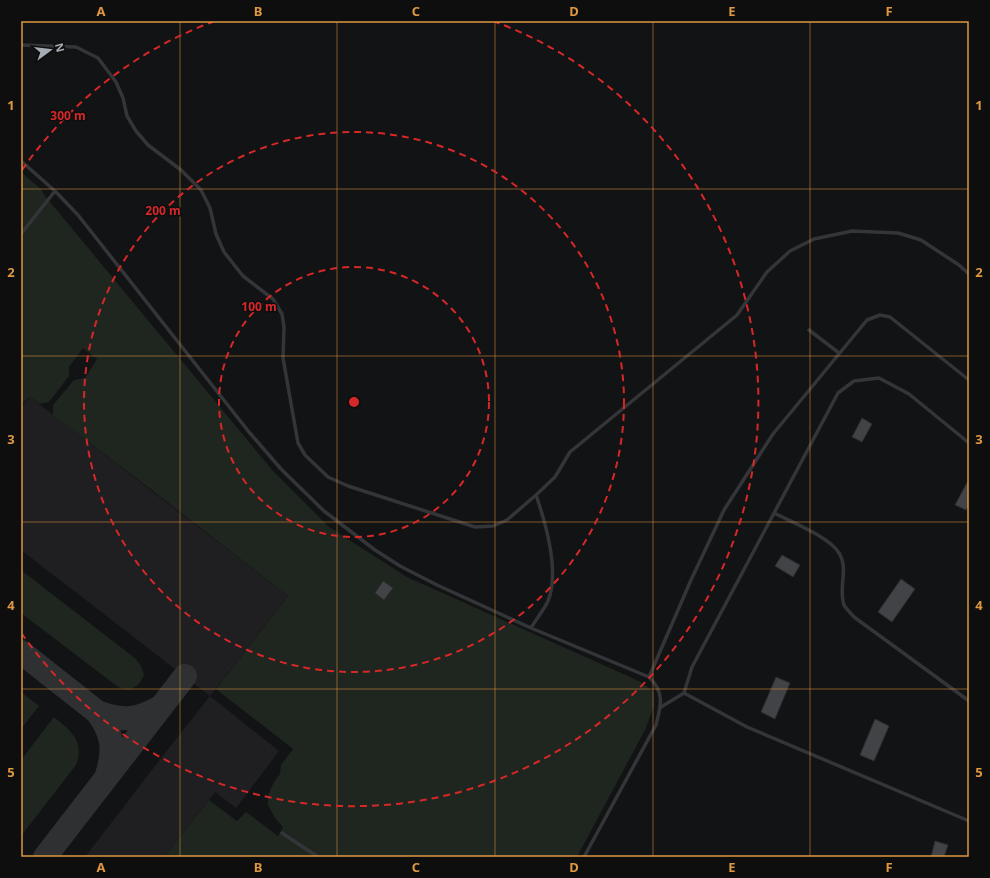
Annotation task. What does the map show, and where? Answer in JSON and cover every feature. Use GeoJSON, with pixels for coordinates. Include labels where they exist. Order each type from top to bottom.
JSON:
{"type":"FeatureCollection","features":[{"type":"Feature","properties":{"kind":"lane"},"geometry":{"type":"LineString","coordinates":[[21,45],[76,47],[98,58],[116,82],[123,98],[127,116],[136,131],[148,145],[181,170],[201,190],[210,208],[216,234],[224,252],[243,276],[273,299],[282,314],[284,327],[283,358],[298,443],[305,455],[328,477],[348,486],[475,527],[493,526],[507,520],[536,495],[555,477],[570,452],[737,315],[767,272],[790,251],[814,239],[852,231],[898,233],[921,240],[959,265],[969,274]]}},
{"type":"Feature","properties":{"kind":"lane"},"geometry":{"type":"LineString","coordinates":[[21,161],[55,191],[78,215],[249,432],[281,469],[324,512],[375,550],[400,566],[436,585],[531,628],[649,677],[654,682],[660,692],[661,707],[656,725],[584,857]]}},
{"type":"Feature","properties":{"kind":"lane"},"geometry":{"type":"LineString","coordinates":[[21,234],[55,191]]}},
{"type":"Feature","properties":{"kind":"lane"},"geometry":{"type":"LineString","coordinates":[[649,677],[691,580],[724,510],[772,434],[867,320],[880,315],[890,317],[969,380]]}},
{"type":"Feature","properties":{"kind":"lane"},"geometry":{"type":"LineString","coordinates":[[809,330],[839,353]]}},
{"type":"Feature","properties":{"kind":"lane"},"geometry":{"type":"LineString","coordinates":[[661,707],[684,693],[692,667],[838,393],[854,381],[879,378],[909,394],[969,443]]}},
{"type":"Feature","properties":{"kind":"lane"},"geometry":{"type":"LineString","coordinates":[[531,628],[548,601],[553,574],[545,523],[536,495]]}},
{"type":"Feature","properties":{"kind":"lane"},"geometry":{"type":"LineString","coordinates":[[774,513],[829,542],[840,554],[844,569],[842,594],[845,606],[854,617],[969,701]]}},
{"type":"Feature","properties":{"kind":"lane"},"geometry":{"type":"LineString","coordinates":[[684,693],[747,727],[969,821]]}},
{"type":"Feature","properties":{"kind":"lane"},"geometry":{"type":"LineString","coordinates":[[282,833],[318,857]]}},
{"type":"Feature","properties":{"kind":"shaded area"},"geometry":{"type":"Polygon","coordinates":[[[21,172],[42,190],[45,196],[273,471],[329,527],[407,577],[639,681],[653,691],[654,705],[646,728],[577,857],[164,857],[209,800],[237,821],[246,812],[278,836],[283,827],[275,818],[268,805],[268,795],[274,782],[280,774],[281,765],[293,749],[216,689],[288,596],[53,415],[53,405],[74,380],[85,378],[97,359],[83,348],[69,367],[69,376],[49,402],[40,404],[30,397],[21,404],[21,172]]]}},
{"type":"Feature","properties":{"kind":"shaded area"},"geometry":{"type":"Polygon","coordinates":[[[30,397],[288,596],[210,696],[21,550],[21,407],[30,397]]]}},
{"type":"Feature","properties":{"kind":"shaded area"},"geometry":{"type":"Polygon","coordinates":[[[21,570],[136,659],[141,666],[144,675],[137,686],[127,689],[118,687],[21,613],[21,570]]]}},
{"type":"Feature","properties":{"kind":"shaded area"},"geometry":{"type":"Polygon","coordinates":[[[21,692],[39,706],[21,729],[21,692]]]}},
{"type":"Feature","properties":{"kind":"shaded area"},"geometry":{"type":"Polygon","coordinates":[[[210,696],[279,751],[236,808],[215,792],[164,857],[85,857],[165,753],[210,696]]]}},
{"type":"Feature","properties":{"kind":"shaded area"},"geometry":{"type":"Polygon","coordinates":[[[54,717],[75,737],[79,749],[76,765],[21,836],[21,760],[54,717]]]}},
{"type":"Feature","properties":{"kind":"building"},"geometry":{"type":"Polygon","coordinates":[[[862,418],[872,424],[862,442],[852,437],[862,418]]]}},
{"type":"Feature","properties":{"kind":"building"},"geometry":{"type":"Polygon","coordinates":[[[969,479],[969,505],[966,510],[955,505],[969,479]]]}},
{"type":"Feature","properties":{"kind":"building"},"geometry":{"type":"Polygon","coordinates":[[[782,555],[800,565],[793,577],[775,566],[782,555]]]}},
{"type":"Feature","properties":{"kind":"building"},"geometry":{"type":"Polygon","coordinates":[[[901,579],[915,589],[892,622],[878,612],[901,579]]]}},
{"type":"Feature","properties":{"kind":"building"},"geometry":{"type":"Polygon","coordinates":[[[383,581],[393,588],[384,600],[375,593],[383,581]]]}},
{"type":"Feature","properties":{"kind":"building"},"geometry":{"type":"Polygon","coordinates":[[[776,677],[790,683],[775,719],[761,712],[776,677]]]}},
{"type":"Feature","properties":{"kind":"building"},"geometry":{"type":"Polygon","coordinates":[[[875,719],[889,726],[874,761],[860,755],[875,719]]]}},
{"type":"Feature","properties":{"kind":"building"},"geometry":{"type":"Polygon","coordinates":[[[935,841],[948,845],[944,857],[931,857],[935,841]]]}},
{"type":"Feature","properties":{"kind":"taxiway"},"geometry":{"type":"LineString","coordinates":[[21,652],[97,712],[114,717],[130,718],[138,717],[154,711],[162,706]]}},
{"type":"Feature","properties":{"kind":"taxiway"},"geometry":{"type":"LineString","coordinates":[[45,857],[185,676]]}},
{"type":"Feature","properties":{"kind":"taxiway"},"geometry":{"type":"LineString","coordinates":[[97,712],[106,727],[111,742],[112,749],[110,766],[107,775]]}}]}
